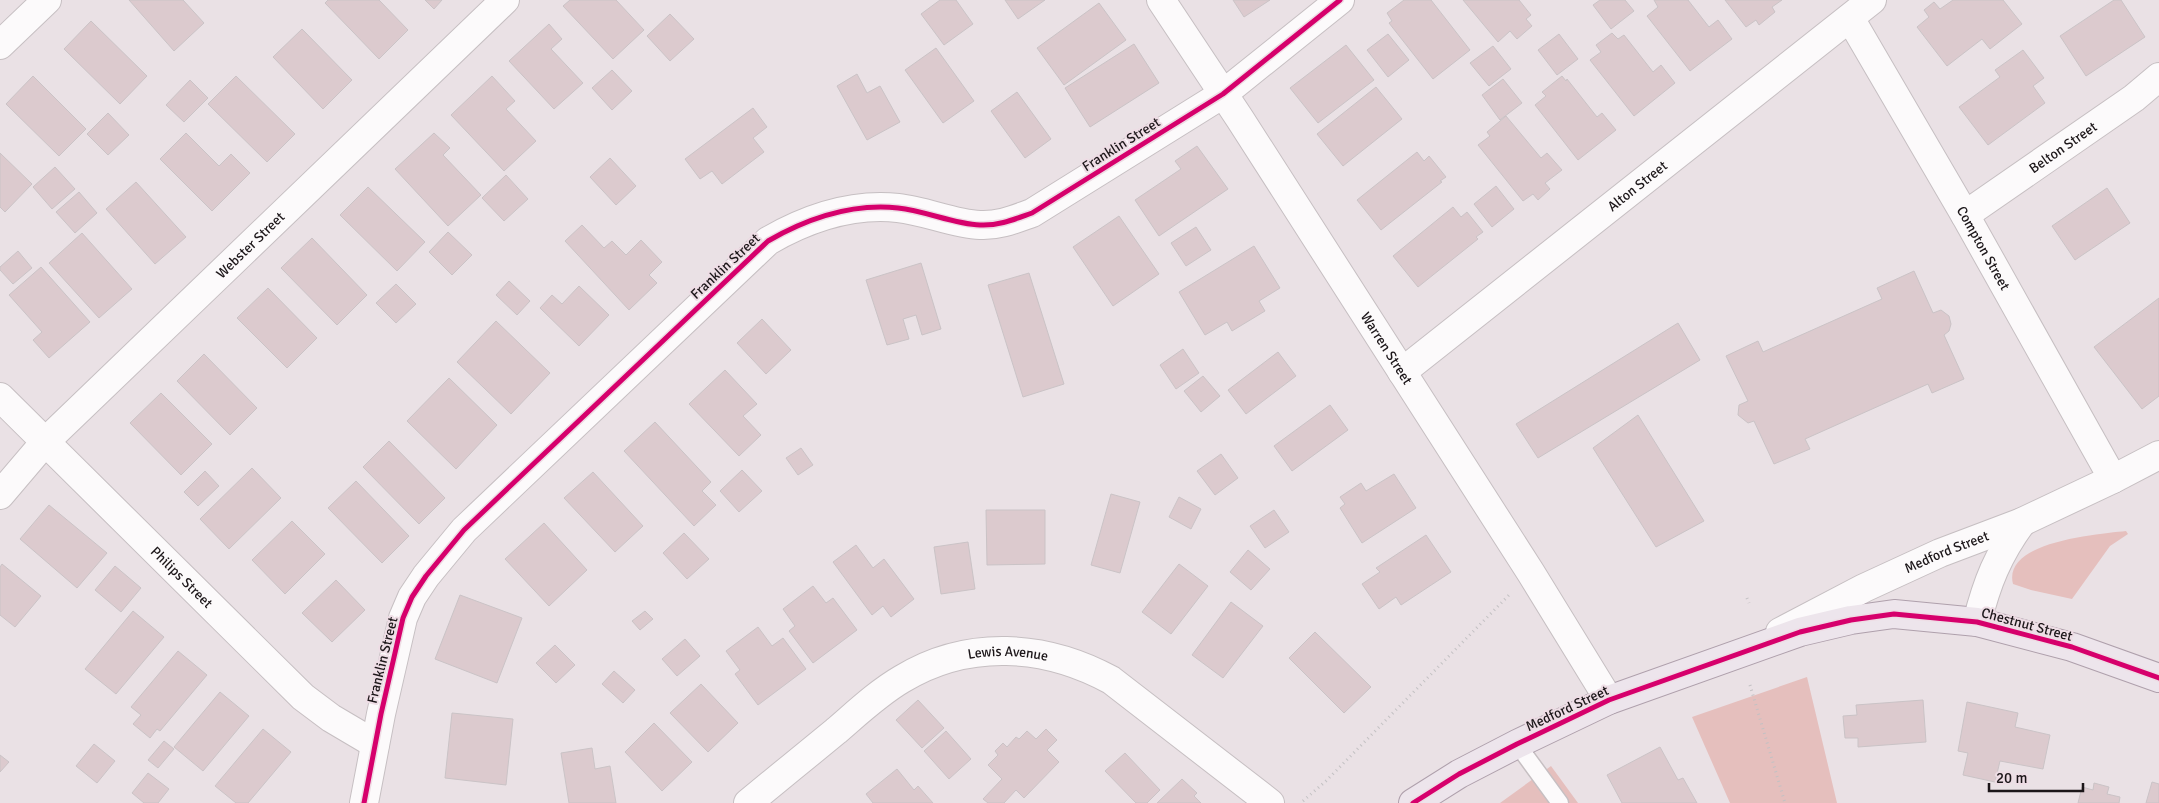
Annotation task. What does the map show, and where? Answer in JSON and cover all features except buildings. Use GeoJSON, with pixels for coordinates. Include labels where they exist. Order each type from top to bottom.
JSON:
{"type":"FeatureCollection","features":[{"type":"Feature","properties":{"kind":"main road","name":"Chestnut Street"},"geometry":{"type":"LineString","coordinates":[[1740,652],[1825,626],[1894,614],[1977,622],[2072,646],[2159,678]]}},
{"type":"Feature","properties":{"kind":"main road","name":"Medford Street"},"geometry":{"type":"LineString","coordinates":[[1413,803],[1459,774],[1609,700],[1740,652]]}},
{"type":"Feature","properties":{"kind":"street"},"geometry":{"type":"LineString","coordinates":[[0,45],[47,0]]}},
{"type":"Feature","properties":{"kind":"street","name":"Webster Street"},"geometry":{"type":"LineString","coordinates":[[0,495],[45,442],[505,0]]}},
{"type":"Feature","properties":{"kind":"street","name":"Warren Street"},"geometry":{"type":"LineString","coordinates":[[1161,0],[1531,573],[1609,700]]}},
{"type":"Feature","properties":{"kind":"street","name":"Franklin Street"},"geometry":{"type":"LineString","coordinates":[[366,802],[375,744],[403,618],[412,597],[441,555],[464,530],[768,241],[800,224],[835,211],[857,208],[899,208],[979,225],[992,225],[1032,213],[1223,94],[1340,0]]}},
{"type":"Feature","properties":{"kind":"street","name":"Alton Street"},"geometry":{"type":"LineString","coordinates":[[1402,372],[1872,0]]}},
{"type":"Feature","properties":{"kind":"street","name":"Compton Street"},"geometry":{"type":"LineString","coordinates":[[1850,18],[1965,215],[2113,479]]}},
{"type":"Feature","properties":{"kind":"street","name":"Belton Street"},"geometry":{"type":"LineString","coordinates":[[1965,215],[2134,98],[2159,77]]}},
{"type":"Feature","properties":{"kind":"street","name":"Philips Street"},"geometry":{"type":"LineString","coordinates":[[0,397],[303,698],[331,718],[375,744]]}},
{"type":"Feature","properties":{"kind":"street","name":"Medford Street"},"geometry":{"type":"LineString","coordinates":[[1740,652],[1864,588],[1940,553],[2022,522],[2159,455]]}},
{"type":"Feature","properties":{"kind":"street","name":"Medford Street"},"geometry":{"type":"LineString","coordinates":[[1977,622],[1986,587],[1997,560],[2022,522]]}},
{"type":"Feature","properties":{"kind":"street","name":"Lewis Avenue"},"geometry":{"type":"LineString","coordinates":[[748,803],[900,680],[938,662],[960,655],[996,650],[1036,653],[1058,658],[1090,668],[1112,680],[1270,803]]}},
{"type":"Feature","properties":{"kind":"lane"},"geometry":{"type":"LineString","coordinates":[[1517,744],[1560,803]]}},
{"type":"Feature","properties":{"kind":"path"},"geometry":{"type":"LineString","coordinates":[[1303,801],[1326,781],[1511,594]]}},
{"type":"Feature","properties":{"kind":"path"},"geometry":{"type":"LineString","coordinates":[[1747,598],[1749,603]]}},
{"type":"Feature","properties":{"kind":"path"},"geometry":{"type":"LineString","coordinates":[[1750,685],[1785,803]]}},
{"type":"Feature","properties":{"kind":"shaded area"},"geometry":{"type":"Polygon","coordinates":[[[2126,531],[2128,534],[2110,546],[2072,599],[2013,584],[2014,570],[2022,558],[2037,549],[2056,542],[2096,534],[2126,531]]]}},
{"type":"Feature","properties":{"kind":"shaded area"},"geometry":{"type":"Polygon","coordinates":[[[1807,677],[1837,803],[1730,803],[1692,717],[1807,677]]]}},
{"type":"Feature","properties":{"kind":"shaded area"},"geometry":{"type":"Polygon","coordinates":[[[1551,766],[1578,803],[1500,803],[1551,766]]]}},
{"type":"Feature","properties":{"kind":"cycle path"},"geometry":{"type":"LineString","coordinates":[[364,803],[381,714],[403,618],[412,597],[426,576],[464,530],[768,241],[814,219],[847,210],[863,208],[898,208],[980,225],[1000,223],[1032,213],[1223,94],[1340,0]]}},
{"type":"Feature","properties":{"kind":"cycle path"},"geometry":{"type":"LineString","coordinates":[[1413,803],[1459,774],[1609,700],[1800,632],[1851,620],[1894,614],[1977,622],[2072,647],[2159,678]]}}]}
